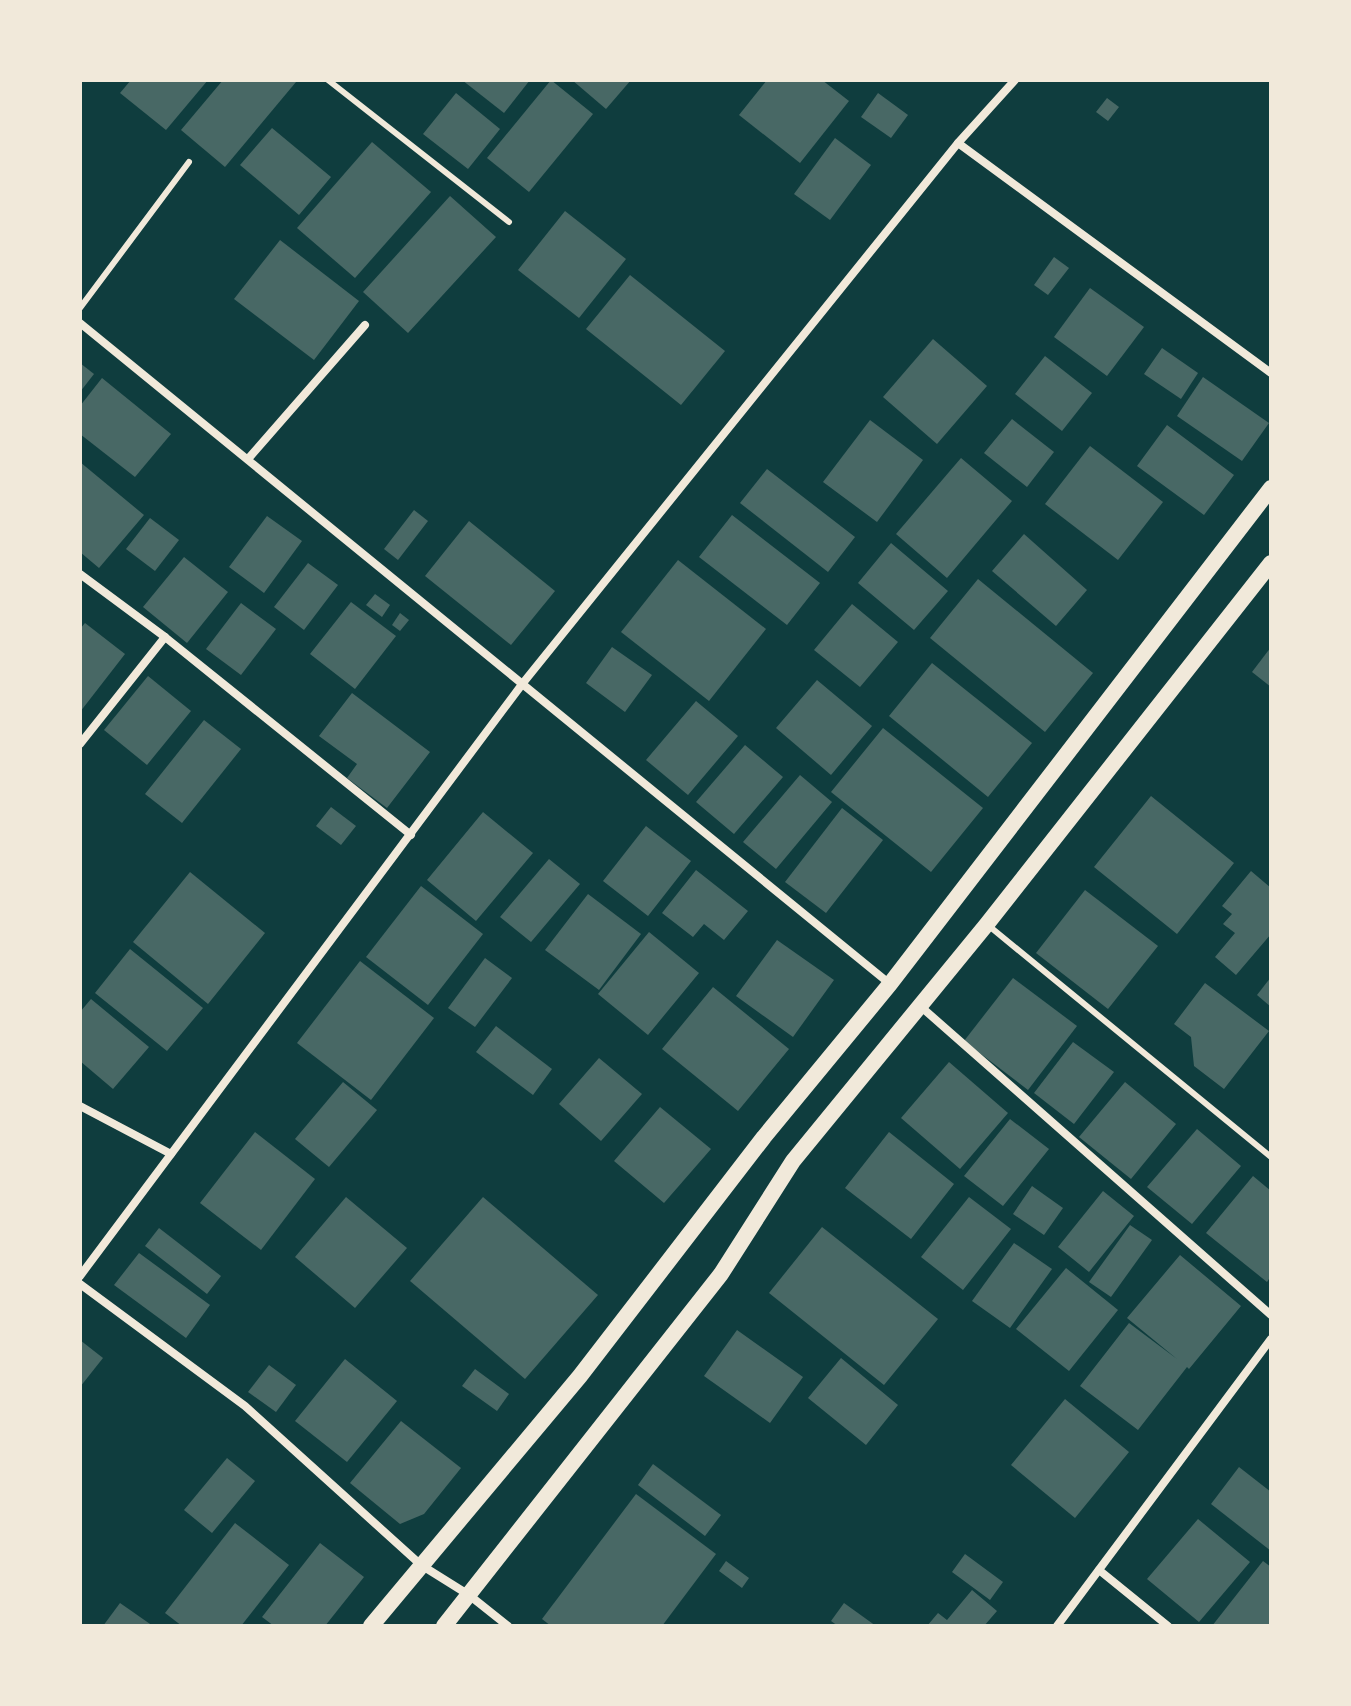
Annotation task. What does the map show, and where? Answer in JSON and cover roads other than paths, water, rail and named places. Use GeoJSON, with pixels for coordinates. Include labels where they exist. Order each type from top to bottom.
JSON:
{"type":"FeatureCollection","features":[{"type":"Feature","properties":{"kind":"main road"},"geometry":{"type":"LineString","coordinates":[[371,1626],[580,1376],[764,1137],[890,984],[1271,488]]}},
{"type":"Feature","properties":{"kind":"main road"},"geometry":{"type":"LineString","coordinates":[[444,1626],[721,1274],[793,1161],[987,924],[1271,563]]}},
{"type":"Feature","properties":{"kind":"street"},"geometry":{"type":"LineString","coordinates":[[80,1276],[523,683],[958,143],[1015,80]]}},
{"type":"Feature","properties":{"kind":"street"},"geometry":{"type":"LineString","coordinates":[[958,143],[1271,373]]}},
{"type":"Feature","properties":{"kind":"street"},"geometry":{"type":"LineString","coordinates":[[80,323],[890,984]]}},
{"type":"Feature","properties":{"kind":"street"},"geometry":{"type":"LineString","coordinates":[[248,459],[365,325]]}},
{"type":"Feature","properties":{"kind":"street"},"geometry":{"type":"LineString","coordinates":[[80,574],[165,637],[411,835]]}},
{"type":"Feature","properties":{"kind":"street"},"geometry":{"type":"LineString","coordinates":[[80,744],[165,637]]}},
{"type":"Feature","properties":{"kind":"street"},"geometry":{"type":"LineString","coordinates":[[918,1005],[1271,1315]]}},
{"type":"Feature","properties":{"kind":"street"},"geometry":{"type":"LineString","coordinates":[[80,1106],[171,1154]]}},
{"type":"Feature","properties":{"kind":"street"},"geometry":{"type":"LineString","coordinates":[[80,1284],[245,1406],[421,1565],[469,1595],[508,1626]]}},
{"type":"Feature","properties":{"kind":"street"},"geometry":{"type":"LineString","coordinates":[[1057,1626],[1271,1339]]}},
{"type":"Feature","properties":{"kind":"street"},"geometry":{"type":"LineString","coordinates":[[1099,1570],[1168,1626]]}},
{"type":"Feature","properties":{"kind":"lane"},"geometry":{"type":"LineString","coordinates":[[328,80],[509,222]]}},
{"type":"Feature","properties":{"kind":"lane"},"geometry":{"type":"LineString","coordinates":[[80,308],[189,162]]}},
{"type":"Feature","properties":{"kind":"lane"},"geometry":{"type":"LineString","coordinates":[[987,924],[1271,1157]]}}]}
